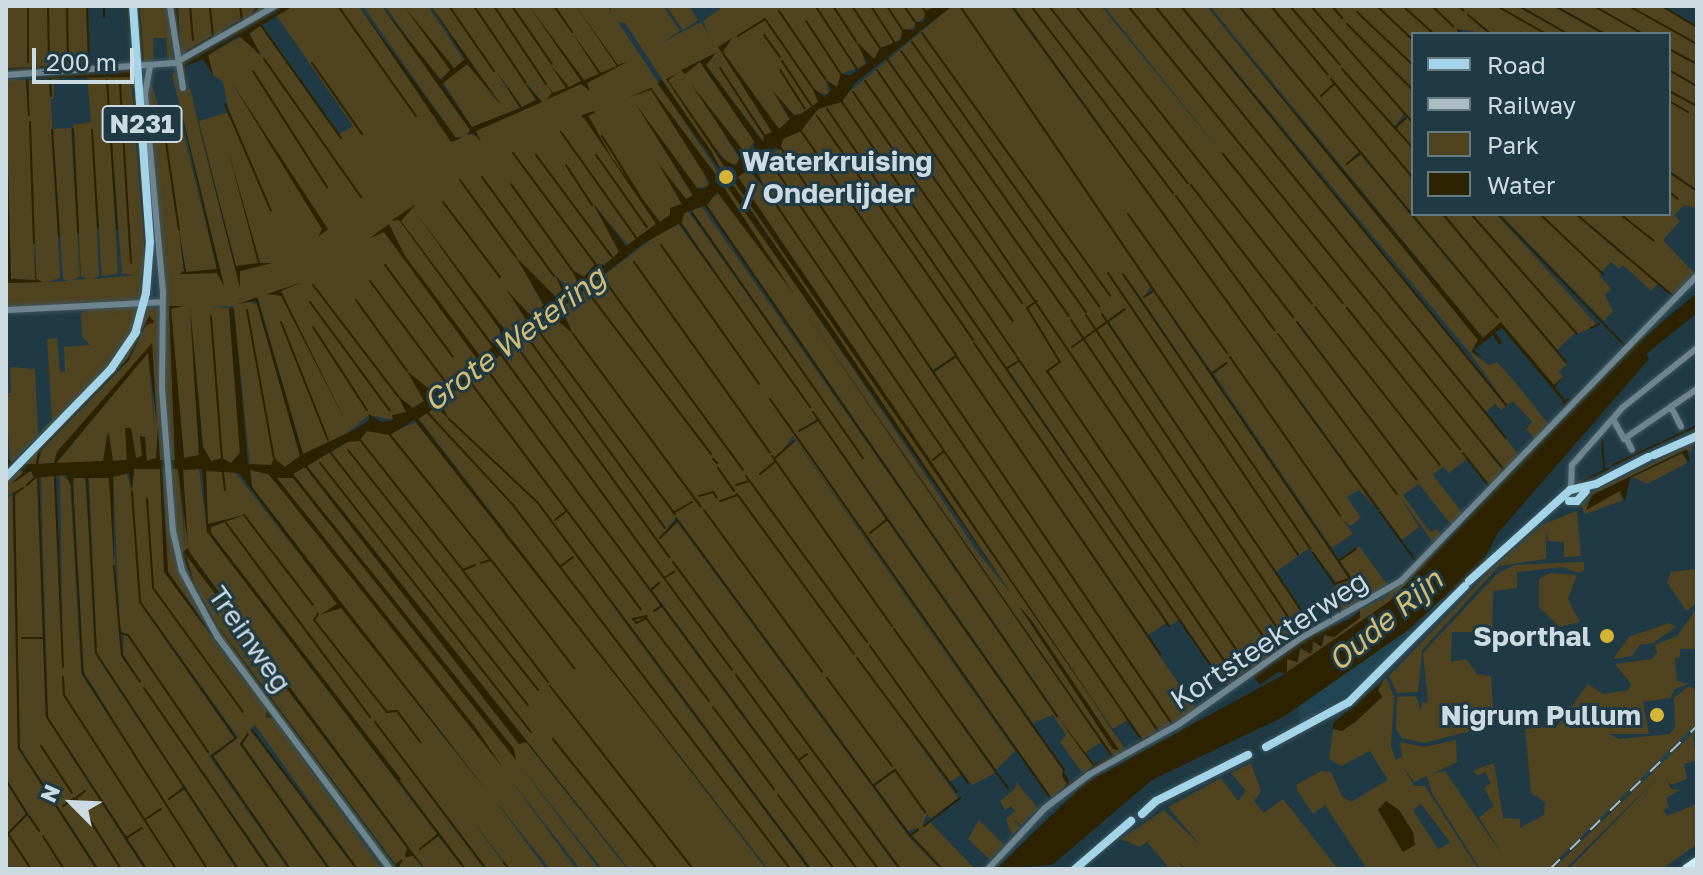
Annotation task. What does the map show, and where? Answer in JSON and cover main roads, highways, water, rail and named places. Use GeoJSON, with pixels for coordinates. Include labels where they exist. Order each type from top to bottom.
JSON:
{"type":"FeatureCollection","features":[{"type":"Feature","properties":{"kind":"highway"},"geometry":{"type":"LineString","coordinates":[[1687,869],[1697,862]]}},
{"type":"Feature","properties":{"kind":"main road","name":"N231"},"geometry":{"type":"LineString","coordinates":[[9,474],[120,360],[135,334],[147,302],[150,242],[133,6]]}},
{"type":"Feature","properties":{"kind":"main road"},"geometry":{"type":"LineString","coordinates":[[1075,869],[1115,831],[1164,798],[1248,755],[1285,740],[1349,702],[1454,601],[1467,583],[1554,507],[1651,456],[1697,436]]}},
{"type":"Feature","properties":{"kind":"water"},"geometry":{"type":"Polygon","coordinates":[[[172,6],[178,6],[181,57],[281,6],[293,6],[249,33],[261,55],[239,36],[208,55],[213,75],[203,59],[186,66],[187,86],[184,70],[178,69],[172,6]]]}},
{"type":"Feature","properties":{"kind":"water"},"geometry":{"type":"Polygon","coordinates":[[[359,6],[456,138],[463,137],[451,142],[359,6]]]}},
{"type":"Feature","properties":{"kind":"water"},"geometry":{"type":"Polygon","coordinates":[[[382,6],[441,80],[450,70],[404,6],[454,68],[465,59],[431,6],[502,106],[467,64],[442,84],[472,127],[520,108],[496,71],[522,107],[536,100],[524,82],[542,102],[476,131],[481,142],[473,133],[467,135],[470,130],[382,6]]]}},
{"type":"Feature","properties":{"kind":"water"},"geometry":{"type":"Polygon","coordinates":[[[529,6],[584,80],[599,74],[571,31],[601,73],[617,66],[576,6],[618,65],[629,61],[587,83],[590,91],[581,84],[546,100],[552,93],[544,81],[553,93],[566,88],[550,64],[569,87],[581,81],[529,6]]]}},
{"type":"Feature","properties":{"kind":"water","name":"Grote Wetering"},"geometry":{"type":"Polygon","coordinates":[[[937,6],[952,6],[855,83],[842,102],[818,109],[801,131],[783,139],[780,150],[775,147],[767,160],[755,161],[753,166],[766,190],[749,169],[738,177],[1127,750],[731,177],[724,188],[794,294],[717,192],[707,205],[684,213],[682,222],[644,243],[561,308],[573,334],[551,315],[444,399],[441,404],[449,419],[436,407],[418,419],[768,869],[414,420],[390,435],[367,431],[359,441],[347,442],[307,466],[629,869],[526,742],[519,744],[305,467],[293,474],[514,749],[516,760],[293,478],[277,478],[476,728],[503,768],[268,474],[250,470],[252,487],[487,791],[341,608],[320,615],[337,604],[239,473],[206,471],[208,524],[244,515],[211,527],[211,533],[401,779],[398,782],[207,532],[202,469],[183,470],[188,545],[178,469],[162,468],[168,572],[263,706],[164,572],[160,469],[134,469],[132,492],[129,473],[113,477],[114,566],[109,478],[74,478],[71,486],[66,475],[34,478],[31,471],[11,484],[24,472],[6,466],[6,457],[14,464],[36,464],[38,451],[128,358],[149,316],[155,322],[146,325],[129,360],[41,451],[38,464],[54,463],[57,452],[152,343],[157,424],[148,353],[56,463],[103,461],[108,431],[113,461],[127,460],[125,428],[131,428],[136,458],[142,456],[140,436],[145,437],[147,461],[156,458],[158,428],[160,460],[175,460],[169,306],[183,306],[171,309],[184,458],[199,455],[190,307],[203,447],[211,461],[222,458],[231,463],[240,453],[229,308],[234,309],[248,464],[271,465],[274,458],[285,467],[300,456],[256,301],[237,304],[257,297],[303,454],[354,430],[369,420],[369,414],[382,422],[393,420],[392,415],[406,412],[398,396],[413,408],[424,401],[407,371],[434,393],[477,359],[384,232],[370,238],[389,224],[405,256],[481,357],[492,347],[399,220],[391,221],[416,204],[401,221],[492,343],[498,343],[503,338],[500,330],[416,213],[506,332],[513,333],[527,321],[506,289],[530,315],[544,305],[516,257],[556,297],[562,290],[555,275],[564,287],[573,286],[577,280],[571,269],[584,277],[595,264],[605,265],[619,252],[593,203],[626,246],[656,224],[582,115],[594,111],[588,115],[612,158],[660,222],[670,215],[670,208],[682,204],[658,163],[686,199],[693,195],[635,103],[697,188],[704,189],[710,183],[651,90],[629,97],[651,88],[719,179],[728,172],[666,79],[679,73],[668,80],[723,159],[736,166],[740,157],[691,84],[746,154],[754,149],[754,141],[700,62],[685,74],[681,70],[716,53],[706,65],[763,142],[764,135],[772,132],[718,47],[732,38],[723,52],[779,129],[790,119],[772,90],[794,115],[801,114],[818,102],[812,87],[825,97],[831,90],[826,80],[837,87],[841,74],[851,75],[867,63],[856,41],[874,59],[880,48],[901,40],[902,29],[915,30],[915,22],[924,22],[925,11],[937,6]]]}},
{"type":"Feature","properties":{"kind":"water"},"geometry":{"type":"Polygon","coordinates":[[[1207,6],[1483,338],[1501,322],[1554,385],[1563,377],[1555,387],[1565,400],[1572,397],[1562,409],[1563,401],[1502,328],[1495,332],[1502,342],[1499,345],[1493,335],[1474,350],[1483,358],[1472,352],[1478,340],[1207,6]]]}},
{"type":"Feature","properties":{"kind":"water"},"geometry":{"type":"Polygon","coordinates":[[[133,69],[147,257],[139,293],[145,257],[131,77],[6,79],[133,69]]]}},
{"type":"Feature","properties":{"kind":"water"},"geometry":{"type":"Polygon","coordinates":[[[661,79],[712,152],[723,174],[658,84],[661,79]]]}},
{"type":"Feature","properties":{"kind":"water"},"geometry":{"type":"Polygon","coordinates":[[[232,83],[328,229],[318,237],[322,229],[232,83]]]}},
{"type":"Feature","properties":{"kind":"water"},"geometry":{"type":"Polygon","coordinates":[[[177,94],[224,286],[217,273],[179,274],[184,271],[179,230],[186,272],[217,269],[177,94]]]}},
{"type":"Feature","properties":{"kind":"water"},"geometry":{"type":"Polygon","coordinates":[[[191,95],[236,266],[258,263],[227,146],[260,263],[272,263],[240,271],[240,288],[191,95]]]}},
{"type":"Feature","properties":{"kind":"water"},"geometry":{"type":"Polygon","coordinates":[[[6,100],[11,279],[35,280],[35,240],[36,279],[43,282],[6,283],[6,100]]]}},
{"type":"Feature","properties":{"kind":"water"},"geometry":{"type":"Polygon","coordinates":[[[729,179],[830,325],[1012,595],[726,185],[729,179]]]}},
{"type":"Feature","properties":{"kind":"water"},"geometry":{"type":"Polygon","coordinates":[[[303,282],[281,291],[346,422],[281,296],[267,294],[303,282]]]}},
{"type":"Feature","properties":{"kind":"water","name":"Oude Rijn"},"geometry":{"type":"Polygon","coordinates":[[[1697,293],[1697,313],[1646,354],[1649,359],[1498,533],[1482,563],[1408,630],[1283,717],[1152,780],[1052,865],[996,869],[1086,782],[1285,674],[1278,672],[1260,685],[1253,676],[1310,635],[1350,619],[1360,609],[1360,618],[1334,637],[1324,635],[1321,647],[1313,641],[1311,654],[1300,648],[1297,662],[1287,659],[1287,672],[1390,601],[1612,364],[1697,293]]]}},
{"type":"Feature","properties":{"kind":"water"},"geometry":{"type":"Polygon","coordinates":[[[794,297],[1114,757],[1056,796],[1067,784],[1062,776],[1063,770],[1070,783],[1093,766],[1057,716],[1094,764],[1111,756],[794,297]]]}},
{"type":"Feature","properties":{"kind":"water"},"geometry":{"type":"Polygon","coordinates":[[[1687,449],[1690,463],[1682,453],[1630,478],[1625,501],[1620,491],[1586,510],[1592,495],[1687,449]]]}},
{"type":"Feature","properties":{"kind":"water"},"geometry":{"type":"Polygon","coordinates":[[[188,548],[425,869],[413,856],[405,857],[407,848],[186,555],[195,586],[217,625],[395,864],[403,859],[398,869],[261,687],[211,618],[195,589],[182,553],[188,548]]]}},
{"type":"Feature","properties":{"kind":"water"},"geometry":{"type":"Polygon","coordinates":[[[1019,606],[1031,620],[1119,750],[1113,749],[1019,606]]]}},
{"type":"Feature","properties":{"kind":"water"},"geometry":{"type":"Polygon","coordinates":[[[1383,681],[1378,690],[1382,697],[1342,731],[1333,729],[1333,723],[1383,681]]]}},
{"type":"Feature","properties":{"kind":"water"},"geometry":{"type":"Polygon","coordinates":[[[267,708],[385,869],[273,718],[266,717],[267,708]]]}},
{"type":"Feature","properties":{"kind":"water"},"geometry":{"type":"Polygon","coordinates":[[[1386,801],[1399,810],[1413,832],[1415,845],[1403,852],[1378,810],[1386,801]]]}},
{"type":"Feature","properties":{"kind":"waterway"},"geometry":{"type":"LineString","coordinates":[[6,6],[6,14]]}},
{"type":"Feature","properties":{"kind":"waterway"},"geometry":{"type":"LineString","coordinates":[[28,6],[28,62]]}},
{"type":"Feature","properties":{"kind":"waterway"},"geometry":{"type":"LineString","coordinates":[[48,6],[49,61]]}},
{"type":"Feature","properties":{"kind":"waterway"},"geometry":{"type":"LineString","coordinates":[[67,6],[68,61]]}},
{"type":"Feature","properties":{"kind":"waterway"},"geometry":{"type":"LineString","coordinates":[[87,6],[89,64]]}},
{"type":"Feature","properties":{"kind":"waterway"},"geometry":{"type":"LineString","coordinates":[[104,6],[104,17]]}},
{"type":"Feature","properties":{"kind":"waterway"},"geometry":{"type":"LineString","coordinates":[[127,6],[129,32]]}},
{"type":"Feature","properties":{"kind":"waterway"},"geometry":{"type":"LineString","coordinates":[[139,6],[143,61]]}},
{"type":"Feature","properties":{"kind":"waterway"},"geometry":{"type":"LineString","coordinates":[[190,6],[193,40]]}},
{"type":"Feature","properties":{"kind":"waterway"},"geometry":{"type":"LineString","coordinates":[[187,51],[213,36],[210,6]]}},
{"type":"Feature","properties":{"kind":"waterway"},"geometry":{"type":"LineString","coordinates":[[223,31],[242,20],[240,6]]}},
{"type":"Feature","properties":{"kind":"waterway"},"geometry":{"type":"LineString","coordinates":[[253,14],[258,6]]}},
{"type":"Feature","properties":{"kind":"waterway"},"geometry":{"type":"LineString","coordinates":[[338,6],[416,116]]}},
{"type":"Feature","properties":{"kind":"waterway"},"geometry":{"type":"LineString","coordinates":[[449,6],[494,71]]}},
{"type":"Feature","properties":{"kind":"waterway"},"geometry":{"type":"LineString","coordinates":[[474,6],[525,82]]}},
{"type":"Feature","properties":{"kind":"waterway"},"geometry":{"type":"LineString","coordinates":[[494,6],[546,84]]}},
{"type":"Feature","properties":{"kind":"waterway"},"geometry":{"type":"LineString","coordinates":[[512,6],[552,64]]}},
{"type":"Feature","properties":{"kind":"waterway"},"geometry":{"type":"LineString","coordinates":[[554,6],[572,32]]}},
{"type":"Feature","properties":{"kind":"waterway"},"geometry":{"type":"LineString","coordinates":[[833,6],[856,41]]}},
{"type":"Feature","properties":{"kind":"waterway"},"geometry":{"type":"LineString","coordinates":[[852,6],[880,48]]}},
{"type":"Feature","properties":{"kind":"waterway"},"geometry":{"type":"LineString","coordinates":[[871,6],[894,42]]}},
{"type":"Feature","properties":{"kind":"waterway"},"geometry":{"type":"LineString","coordinates":[[887,6],[902,29]]}},
{"type":"Feature","properties":{"kind":"waterway"},"geometry":{"type":"LineString","coordinates":[[904,6],[915,22]]}},
{"type":"Feature","properties":{"kind":"waterway"},"geometry":{"type":"LineString","coordinates":[[922,6],[925,11]]}},
{"type":"Feature","properties":{"kind":"waterway","name":"Oude Rijn"},"geometry":{"type":"LineString","coordinates":[[960,6],[1365,600]]}},
{"type":"Feature","properties":{"kind":"waterway"},"geometry":{"type":"LineString","coordinates":[[1012,6],[1378,509]]}},
{"type":"Feature","properties":{"kind":"waterway"},"geometry":{"type":"LineString","coordinates":[[1031,6],[1173,193]]}},
{"type":"Feature","properties":{"kind":"waterway"},"geometry":{"type":"LineString","coordinates":[[1049,6],[1188,183]]}},
{"type":"Feature","properties":{"kind":"waterway"},"geometry":{"type":"LineString","coordinates":[[1076,6],[1312,304]]}},
{"type":"Feature","properties":{"kind":"waterway"},"geometry":{"type":"LineString","coordinates":[[1128,6],[1504,470]]}},
{"type":"Feature","properties":{"kind":"waterway"},"geometry":{"type":"LineString","coordinates":[[1155,6],[1506,438]]}},
{"type":"Feature","properties":{"kind":"waterway"},"geometry":{"type":"LineString","coordinates":[[1181,6],[1506,405]]}},
{"type":"Feature","properties":{"kind":"waterway"},"geometry":{"type":"LineString","coordinates":[[1239,6],[1411,213]]}},
{"type":"Feature","properties":{"kind":"waterway"},"geometry":{"type":"LineString","coordinates":[[1271,6],[1328,75]]}},
{"type":"Feature","properties":{"kind":"waterway"},"geometry":{"type":"LineString","coordinates":[[1290,6],[1340,65]]}},
{"type":"Feature","properties":{"kind":"waterway"},"geometry":{"type":"LineString","coordinates":[[1311,6],[1411,121]]}},
{"type":"Feature","properties":{"kind":"waterway"},"geometry":{"type":"LineString","coordinates":[[1332,6],[1342,18]]}},
{"type":"Feature","properties":{"kind":"waterway"},"geometry":{"type":"LineString","coordinates":[[1377,6],[1411,38]]}},
{"type":"Feature","properties":{"kind":"waterway"},"geometry":{"type":"LineString","coordinates":[[1403,6],[1432,32]]}},
{"type":"Feature","properties":{"kind":"waterway"},"geometry":{"type":"LineString","coordinates":[[1432,6],[1454,27]]}},
{"type":"Feature","properties":{"kind":"waterway"},"geometry":{"type":"LineString","coordinates":[[1459,6],[1463,10]]}},
{"type":"Feature","properties":{"kind":"waterway"},"geometry":{"type":"LineString","coordinates":[[1497,6],[1542,32]]}},
{"type":"Feature","properties":{"kind":"waterway"},"geometry":{"type":"LineString","coordinates":[[1519,6],[1564,32]]}},
{"type":"Feature","properties":{"kind":"waterway"},"geometry":{"type":"LineString","coordinates":[[1555,6],[1601,32]]}},
{"type":"Feature","properties":{"kind":"waterway"},"geometry":{"type":"LineString","coordinates":[[1594,6],[1640,32]]}},
{"type":"Feature","properties":{"kind":"waterway"},"geometry":{"type":"LineString","coordinates":[[1629,6],[1697,44]]}},
{"type":"Feature","properties":{"kind":"waterway"},"geometry":{"type":"LineString","coordinates":[[1662,6],[1697,27]]}},
{"type":"Feature","properties":{"kind":"waterway"},"geometry":{"type":"LineString","coordinates":[[816,7],[857,69]]}},
{"type":"Feature","properties":{"kind":"waterway"},"geometry":{"type":"LineString","coordinates":[[779,11],[826,80]]}},
{"type":"Feature","properties":{"kind":"waterway"},"geometry":{"type":"LineString","coordinates":[[1357,12],[1411,63]]}},
{"type":"Feature","properties":{"kind":"waterway"},"geometry":{"type":"LineString","coordinates":[[1468,15],[1489,32]]}},
{"type":"Feature","properties":{"kind":"waterway"},"geometry":{"type":"LineString","coordinates":[[738,36],[765,19],[812,87]]}},
{"type":"Feature","properties":{"kind":"waterway"},"geometry":{"type":"LineString","coordinates":[[806,21],[841,74]]}},
{"type":"Feature","properties":{"kind":"waterway"},"geometry":{"type":"LineString","coordinates":[[260,24],[341,138]]}},
{"type":"Feature","properties":{"kind":"waterway"},"geometry":{"type":"LineString","coordinates":[[1347,24],[1411,88]]}},
{"type":"Feature","properties":{"kind":"waterway"},"geometry":{"type":"LineString","coordinates":[[922,33],[1110,296]]}},
{"type":"Feature","properties":{"kind":"waterway"},"geometry":{"type":"LineString","coordinates":[[764,35],[780,57]]}},
{"type":"Feature","properties":{"kind":"waterway"},"geometry":{"type":"LineString","coordinates":[[912,42],[1099,306]]}},
{"type":"Feature","properties":{"kind":"waterway"},"geometry":{"type":"LineString","coordinates":[[1671,50],[1697,64]]}},
{"type":"Feature","properties":{"kind":"waterway"},"geometry":{"type":"LineString","coordinates":[[901,51],[1086,312]]}},
{"type":"Feature","properties":{"kind":"waterway"},"geometry":{"type":"LineString","coordinates":[[264,59],[361,197]]}},
{"type":"Feature","properties":{"kind":"waterway"},"geometry":{"type":"LineString","coordinates":[[887,59],[1069,316]]}},
{"type":"Feature","properties":{"kind":"waterway"},"geometry":{"type":"LineString","coordinates":[[782,61],[811,105]]}},
{"type":"Feature","properties":{"kind":"waterway"},"geometry":{"type":"LineString","coordinates":[[40,67],[119,63]]}},
{"type":"Feature","properties":{"kind":"waterway"},"geometry":{"type":"LineString","coordinates":[[312,63],[362,134]]}},
{"type":"Feature","properties":{"kind":"waterway"},"geometry":{"type":"LineString","coordinates":[[6,69],[37,68]]}},
{"type":"Feature","properties":{"kind":"waterway"},"geometry":{"type":"LineString","coordinates":[[720,68],[764,135]]}},
{"type":"Feature","properties":{"kind":"waterway"},"geometry":{"type":"LineString","coordinates":[[1342,69],[1411,146]]}},
{"type":"Feature","properties":{"kind":"waterway"},"geometry":{"type":"LineString","coordinates":[[780,70],[805,109]]}},
{"type":"Feature","properties":{"kind":"waterway"},"geometry":{"type":"LineString","coordinates":[[877,70],[1265,639]]}},
{"type":"Feature","properties":{"kind":"waterway"},"geometry":{"type":"LineString","coordinates":[[253,71],[327,187]]}},
{"type":"Feature","properties":{"kind":"waterway"},"geometry":{"type":"LineString","coordinates":[[1671,71],[1697,86]]}},
{"type":"Feature","properties":{"kind":"waterway"},"geometry":{"type":"LineString","coordinates":[[50,78],[51,96]]}},
{"type":"Feature","properties":{"kind":"waterway"},"geometry":{"type":"LineString","coordinates":[[27,79],[29,115]]}},
{"type":"Feature","properties":{"kind":"waterway"},"geometry":{"type":"LineString","coordinates":[[1331,79],[1411,176]]}},
{"type":"Feature","properties":{"kind":"waterway"},"geometry":{"type":"LineString","coordinates":[[107,80],[117,229]]}},
{"type":"Feature","properties":{"kind":"waterway"},"geometry":{"type":"LineString","coordinates":[[865,81],[1022,303]]}},
{"type":"Feature","properties":{"kind":"waterway"},"geometry":{"type":"LineString","coordinates":[[120,84],[131,263]]}},
{"type":"Feature","properties":{"kind":"waterway"},"geometry":{"type":"LineString","coordinates":[[1321,96],[1334,84]]}},
{"type":"Feature","properties":{"kind":"waterway"},"geometry":{"type":"LineString","coordinates":[[853,92],[1013,321]]}},
{"type":"Feature","properties":{"kind":"waterway"},"geometry":{"type":"LineString","coordinates":[[1671,92],[1697,106]]}},
{"type":"Feature","properties":{"kind":"waterway"},"geometry":{"type":"LineString","coordinates":[[842,102],[1016,355]]}},
{"type":"Feature","properties":{"kind":"waterway"},"geometry":{"type":"LineString","coordinates":[[1671,102],[1688,112]]}},
{"type":"Feature","properties":{"kind":"waterway"},"geometry":{"type":"LineString","coordinates":[[225,104],[271,211]]}},
{"type":"Feature","properties":{"kind":"waterway"},"geometry":{"type":"LineString","coordinates":[[827,109],[1225,686]]}},
{"type":"Feature","properties":{"kind":"waterway"},"geometry":{"type":"LineString","coordinates":[[583,117],[594,112]]}},
{"type":"Feature","properties":{"kind":"waterway"},"geometry":{"type":"LineString","coordinates":[[162,115],[179,230]]}},
{"type":"Feature","properties":{"kind":"waterway"},"geometry":{"type":"LineString","coordinates":[[817,116],[973,340]]}},
{"type":"Feature","properties":{"kind":"waterway"},"geometry":{"type":"LineString","coordinates":[[1396,127],[1406,118]]}},
{"type":"Feature","properties":{"kind":"waterway"},"geometry":{"type":"LineString","coordinates":[[30,122],[34,243]]}},
{"type":"Feature","properties":{"kind":"waterway"},"geometry":{"type":"LineString","coordinates":[[73,129],[78,233]]}},
{"type":"Feature","properties":{"kind":"waterway"},"geometry":{"type":"LineString","coordinates":[[52,130],[59,236]]}},
{"type":"Feature","properties":{"kind":"waterway"},"geometry":{"type":"LineString","coordinates":[[92,130],[98,228]]}},
{"type":"Feature","properties":{"kind":"waterway"},"geometry":{"type":"LineString","coordinates":[[801,131],[956,355]]}},
{"type":"Feature","properties":{"kind":"waterway"},"geometry":{"type":"LineString","coordinates":[[561,132],[637,239]]}},
{"type":"Feature","properties":{"kind":"waterway"},"geometry":{"type":"LineString","coordinates":[[602,136],[639,195]]}},
{"type":"Feature","properties":{"kind":"waterway"},"geometry":{"type":"LineString","coordinates":[[779,145],[1172,724]]}},
{"type":"Feature","properties":{"kind":"waterway"},"geometry":{"type":"LineString","coordinates":[[1347,164],[1361,152]]}},
{"type":"Feature","properties":{"kind":"waterway","name":"Grote Wetering"},"geometry":{"type":"LineString","coordinates":[[513,153],[597,266]]}},
{"type":"Feature","properties":{"kind":"waterway"},"geometry":{"type":"LineString","coordinates":[[1223,154],[1343,303]]}},
{"type":"Feature","properties":{"kind":"waterway"},"geometry":{"type":"LineString","coordinates":[[536,155],[612,257]]}},
{"type":"Feature","properties":{"kind":"waterway"},"geometry":{"type":"LineString","coordinates":[[596,155],[647,227]]}},
{"type":"Feature","properties":{"kind":"waterway"},"geometry":{"type":"LineString","coordinates":[[767,157],[1158,731]]}},
{"type":"Feature","properties":{"kind":"waterway"},"geometry":{"type":"LineString","coordinates":[[566,165],[592,205]]}},
{"type":"Feature","properties":{"kind":"waterway"},"geometry":{"type":"LineString","coordinates":[[1671,173],[1697,191]]}},
{"type":"Feature","properties":{"kind":"waterway","name":"Grote Wetering"},"geometry":{"type":"LineString","coordinates":[[482,177],[554,276]]}},
{"type":"Feature","properties":{"kind":"waterway"},"geometry":{"type":"LineString","coordinates":[[460,180],[516,257]]}},
{"type":"Feature","properties":{"kind":"waterway","name":"Grote Wetering"},"geometry":{"type":"LineString","coordinates":[[511,184],[572,270]]}},
{"type":"Feature","properties":{"kind":"waterway"},"geometry":{"type":"LineString","coordinates":[[1191,185],[1293,317]]}},
{"type":"Feature","properties":{"kind":"waterway"},"geometry":{"type":"LineString","coordinates":[[766,190],[944,451],[933,460]]}},
{"type":"Feature","properties":{"kind":"waterway"},"geometry":{"type":"LineString","coordinates":[[1671,194],[1678,199]]}},
{"type":"Feature","properties":{"kind":"waterway"},"geometry":{"type":"LineString","coordinates":[[1176,196],[1275,331]]}},
{"type":"Feature","properties":{"kind":"waterway"},"geometry":{"type":"LineString","coordinates":[[443,202],[500,277]]}},
{"type":"Feature","properties":{"kind":"waterway"},"geometry":{"type":"LineString","coordinates":[[704,203],[1057,716]]}},
{"type":"Feature","properties":{"kind":"waterway"},"geometry":{"type":"LineString","coordinates":[[692,213],[863,458]]}},
{"type":"Feature","properties":{"kind":"waterway"},"geometry":{"type":"LineString","coordinates":[[1128,214],[1227,353]]}},
{"type":"Feature","properties":{"kind":"waterway"},"geometry":{"type":"LineString","coordinates":[[1413,216],[1498,318]]}},
{"type":"Feature","properties":{"kind":"waterway"},"geometry":{"type":"LineString","coordinates":[[1445,216],[1566,362]]}},
{"type":"Feature","properties":{"kind":"waterway"},"geometry":{"type":"LineString","coordinates":[[1473,216],[1577,334]]}},
{"type":"Feature","properties":{"kind":"waterway"},"geometry":{"type":"LineString","coordinates":[[1500,216],[1625,346]]}},
{"type":"Feature","properties":{"kind":"waterway"},"geometry":{"type":"LineString","coordinates":[[1542,216],[1603,274]]}},
{"type":"Feature","properties":{"kind":"waterway"},"geometry":{"type":"LineString","coordinates":[[1578,216],[1673,296]]}},
{"type":"Feature","properties":{"kind":"waterway"},"geometry":{"type":"LineString","coordinates":[[1623,216],[1654,241]]}},
{"type":"Feature","properties":{"kind":"waterway"},"geometry":{"type":"LineString","coordinates":[[679,222],[810,407]]}},
{"type":"Feature","properties":{"kind":"waterway"},"geometry":{"type":"LineString","coordinates":[[661,245],[759,384]]}},
{"type":"Feature","properties":{"kind":"waterway"},"geometry":{"type":"LineString","coordinates":[[634,262],[770,453]]}},
{"type":"Feature","properties":{"kind":"waterway","name":"Grote Wetering"},"geometry":{"type":"LineString","coordinates":[[385,265],[453,357]]}},
{"type":"Feature","properties":{"kind":"waterway"},"geometry":{"type":"LineString","coordinates":[[1108,273],[1298,555]]}},
{"type":"Feature","properties":{"kind":"waterway"},"geometry":{"type":"LineString","coordinates":[[1123,274],[1310,548]]}},
{"type":"Feature","properties":{"kind":"waterway","name":"Grote Wetering"},"geometry":{"type":"LineString","coordinates":[[370,281],[447,384]]}},
{"type":"Feature","properties":{"kind":"waterway","name":"Grote Wetering"},"geometry":{"type":"LineString","coordinates":[[607,284],[743,470]]}},
{"type":"Feature","properties":{"kind":"waterway"},"geometry":{"type":"LineString","coordinates":[[313,285],[398,396]]}},
{"type":"Feature","properties":{"kind":"waterway","name":"Grote Wetering"},"geometry":{"type":"LineString","coordinates":[[587,291],[711,454]]}},
{"type":"Feature","properties":{"kind":"waterway"},"geometry":{"type":"LineString","coordinates":[[1144,297],[1153,291]]}},
{"type":"Feature","properties":{"kind":"waterway"},"geometry":{"type":"LineString","coordinates":[[356,300],[407,371]]}},
{"type":"Feature","properties":{"kind":"waterway"},"geometry":{"type":"LineString","coordinates":[[1037,301],[1027,308],[1060,362],[1047,371],[1250,670]]}},
{"type":"Feature","properties":{"kind":"waterway"},"geometry":{"type":"LineString","coordinates":[[310,302],[390,411]]}},
{"type":"Feature","properties":{"kind":"waterway"},"geometry":{"type":"LineString","coordinates":[[1315,307],[1440,465]]}},
{"type":"Feature","properties":{"kind":"waterway"},"geometry":{"type":"LineString","coordinates":[[1347,308],[1460,449]]}},
{"type":"Feature","properties":{"kind":"waterway"},"geometry":{"type":"LineString","coordinates":[[1072,347],[1125,309]]}},
{"type":"Feature","properties":{"kind":"waterway"},"geometry":{"type":"LineString","coordinates":[[247,310],[274,458]]}},
{"type":"Feature","properties":{"kind":"waterway"},"geometry":{"type":"LineString","coordinates":[[1102,314],[1302,612]]}},
{"type":"Feature","properties":{"kind":"waterway"},"geometry":{"type":"LineString","coordinates":[[1086,315],[1290,620]]}},
{"type":"Feature","properties":{"kind":"waterway"},"geometry":{"type":"LineString","coordinates":[[211,316],[222,458]]}},
{"type":"Feature","properties":{"kind":"waterway"},"geometry":{"type":"LineString","coordinates":[[1071,320],[1279,631]]}},
{"type":"Feature","properties":{"kind":"waterway"},"geometry":{"type":"LineString","coordinates":[[281,322],[328,440]]}},
{"type":"Feature","properties":{"kind":"waterway"},"geometry":{"type":"LineString","coordinates":[[1297,322],[1417,480]]}},
{"type":"Feature","properties":{"kind":"waterway"},"geometry":{"type":"LineString","coordinates":[[1591,328],[1599,324]]}},
{"type":"Feature","properties":{"kind":"waterway"},"geometry":{"type":"LineString","coordinates":[[313,327],[367,410]]}},
{"type":"Feature","properties":{"kind":"waterway","name":"Grote Wetering"},"geometry":{"type":"LineString","coordinates":[[537,329],[675,514]]}},
{"type":"Feature","properties":{"kind":"waterway","name":"Grote Wetering"},"geometry":{"type":"LineString","coordinates":[[525,334],[665,528]]}},
{"type":"Feature","properties":{"kind":"waterway","name":"Grote Wetering"},"geometry":{"type":"LineString","coordinates":[[573,334],[701,507]]}},
{"type":"Feature","properties":{"kind":"waterway"},"geometry":{"type":"LineString","coordinates":[[1278,334],[1397,494]]}},
{"type":"Feature","properties":{"kind":"waterway"},"geometry":{"type":"LineString","coordinates":[[974,343],[1169,626]]}},
{"type":"Feature","properties":{"kind":"waterway","name":"Grote Wetering"},"geometry":{"type":"LineString","coordinates":[[515,344],[669,557]]}},
{"type":"Feature","properties":{"kind":"waterway","name":"Grote Wetering"},"geometry":{"type":"LineString","coordinates":[[500,353],[664,578],[674,572]]}},
{"type":"Feature","properties":{"kind":"waterway"},"geometry":{"type":"LineString","coordinates":[[934,371],[956,356],[1160,654]]}},
{"type":"Feature","properties":{"kind":"waterway"},"geometry":{"type":"LineString","coordinates":[[1017,357],[1236,678]]}},
{"type":"Feature","properties":{"kind":"waterway"},"geometry":{"type":"LineString","coordinates":[[1230,357],[1340,515]]}},
{"type":"Feature","properties":{"kind":"waterway"},"geometry":{"type":"LineString","coordinates":[[1007,368],[1019,361]]}},
{"type":"Feature","properties":{"kind":"waterway"},"geometry":{"type":"LineString","coordinates":[[1212,373],[1227,363]]}},
{"type":"Feature","properties":{"kind":"waterway","name":"Grote Wetering"},"geometry":{"type":"LineString","coordinates":[[485,367],[857,869]]}},
{"type":"Feature","properties":{"kind":"waterway","name":"Grote Wetering"},"geometry":{"type":"LineString","coordinates":[[468,379],[641,609]]}},
{"type":"Feature","properties":{"kind":"waterway"},"geometry":{"type":"LineString","coordinates":[[770,399],[1050,797]]}},
{"type":"Feature","properties":{"kind":"waterway","name":"Grote Wetering"},"geometry":{"type":"LineString","coordinates":[[427,412],[513,505],[790,869]]}},
{"type":"Feature","properties":{"kind":"waterway"},"geometry":{"type":"LineString","coordinates":[[813,412],[887,519]]}},
{"type":"Feature","properties":{"kind":"waterway","name":"Grote Wetering"},"geometry":{"type":"LineString","coordinates":[[449,419],[538,503],[810,869]]}},
{"type":"Feature","properties":{"kind":"waterway"},"geometry":{"type":"LineString","coordinates":[[799,431],[818,420]]}},
{"type":"Feature","properties":{"kind":"waterway"},"geometry":{"type":"LineString","coordinates":[[1613,465],[1697,426]]}},
{"type":"Feature","properties":{"kind":"waterway"},"geometry":{"type":"LineString","coordinates":[[390,435],[491,560],[480,563]]}},
{"type":"Feature","properties":{"kind":"waterway"},"geometry":{"type":"LineString","coordinates":[[357,436],[463,570],[475,565]]}},
{"type":"Feature","properties":{"kind":"waterway"},"geometry":{"type":"LineString","coordinates":[[1602,440],[1604,470]]}},
{"type":"Feature","properties":{"kind":"waterway"},"geometry":{"type":"LineString","coordinates":[[775,458],[794,441]]}},
{"type":"Feature","properties":{"kind":"waterway"},"geometry":{"type":"LineString","coordinates":[[348,450],[538,690]]}},
{"type":"Feature","properties":{"kind":"waterway"},"geometry":{"type":"LineString","coordinates":[[944,451],[1142,740]]}},
{"type":"Feature","properties":{"kind":"waterway"},"geometry":{"type":"LineString","coordinates":[[330,452],[528,705]]}},
{"type":"Feature","properties":{"kind":"waterway"},"geometry":{"type":"LineString","coordinates":[[1463,453],[1489,486]]}},
{"type":"Feature","properties":{"kind":"waterway"},"geometry":{"type":"LineString","coordinates":[[772,456],[892,626]]}},
{"type":"Feature","properties":{"kind":"waterway"},"geometry":{"type":"LineString","coordinates":[[713,459],[717,463]]}},
{"type":"Feature","properties":{"kind":"waterway"},"geometry":{"type":"LineString","coordinates":[[760,474],[775,462]]}},
{"type":"Feature","properties":{"kind":"waterway"},"geometry":{"type":"LineString","coordinates":[[320,463],[531,732]]}},
{"type":"Feature","properties":{"kind":"waterway"},"geometry":{"type":"LineString","coordinates":[[718,468],[734,491]]}},
{"type":"Feature","properties":{"kind":"waterway"},"geometry":{"type":"LineString","coordinates":[[1582,482],[1609,468]]}},
{"type":"Feature","properties":{"kind":"waterway"},"geometry":{"type":"LineString","coordinates":[[223,472],[225,490]]}},
{"type":"Feature","properties":{"kind":"waterway"},"geometry":{"type":"LineString","coordinates":[[27,485],[38,475]]}},
{"type":"Feature","properties":{"kind":"waterway"},"geometry":{"type":"LineString","coordinates":[[38,476],[47,717],[146,869]]}},
{"type":"Feature","properties":{"kind":"waterway"},"geometry":{"type":"LineString","coordinates":[[55,476],[63,667]]}},
{"type":"Feature","properties":{"kind":"waterway"},"geometry":{"type":"LineString","coordinates":[[746,476],[867,642]]}},
{"type":"Feature","properties":{"kind":"waterway"},"geometry":{"type":"LineString","coordinates":[[87,477],[96,653],[238,869]]}},
{"type":"Feature","properties":{"kind":"waterway"},"geometry":{"type":"LineString","coordinates":[[736,485],[749,481]]}},
{"type":"Feature","properties":{"kind":"waterway"},"geometry":{"type":"LineString","coordinates":[[72,484],[83,674],[207,869]]}},
{"type":"Feature","properties":{"kind":"waterway"},"geometry":{"type":"LineString","coordinates":[[23,488],[14,494],[19,748],[97,869]]}},
{"type":"Feature","properties":{"kind":"waterway"},"geometry":{"type":"LineString","coordinates":[[132,492],[140,602],[236,738],[212,756],[290,869]]}},
{"type":"Feature","properties":{"kind":"waterway"},"geometry":{"type":"LineString","coordinates":[[699,496],[713,492],[717,498]]}},
{"type":"Feature","properties":{"kind":"waterway"},"geometry":{"type":"LineString","coordinates":[[737,494],[854,654]]}},
{"type":"Feature","properties":{"kind":"waterway"},"geometry":{"type":"LineString","coordinates":[[720,501],[737,495]]}},
{"type":"Feature","properties":{"kind":"waterway"},"geometry":{"type":"LineString","coordinates":[[147,499],[153,588],[243,712]]}},
{"type":"Feature","properties":{"kind":"waterway"},"geometry":{"type":"LineString","coordinates":[[673,513],[692,502]]}},
{"type":"Feature","properties":{"kind":"waterway"},"geometry":{"type":"LineString","coordinates":[[704,510],[822,672]]}},
{"type":"Feature","properties":{"kind":"waterway"},"geometry":{"type":"LineString","coordinates":[[555,520],[566,511]]}},
{"type":"Feature","properties":{"kind":"waterway","name":"Oude Rijn"},"geometry":{"type":"LineString","coordinates":[[1380,512],[1416,561]]}},
{"type":"Feature","properties":{"kind":"waterway"},"geometry":{"type":"LineString","coordinates":[[244,515],[313,605]]}},
{"type":"Feature","properties":{"kind":"waterway"},"geometry":{"type":"LineString","coordinates":[[676,518],[910,835],[942,869]]}},
{"type":"Feature","properties":{"kind":"waterway"},"geometry":{"type":"LineString","coordinates":[[870,533],[887,519],[1064,770]]}},
{"type":"Feature","properties":{"kind":"waterway"},"geometry":{"type":"LineString","coordinates":[[660,538],[677,521]]}},
{"type":"Feature","properties":{"kind":"waterway"},"geometry":{"type":"LineString","coordinates":[[226,523],[370,717]]}},
{"type":"Feature","properties":{"kind":"waterway"},"geometry":{"type":"LineString","coordinates":[[1340,560],[1356,549]]}},
{"type":"Feature","properties":{"kind":"waterway"},"geometry":{"type":"LineString","coordinates":[[1313,553],[1335,584],[1348,579]]}},
{"type":"Feature","properties":{"kind":"waterway"},"geometry":{"type":"LineString","coordinates":[[561,566],[573,557]]}},
{"type":"Feature","properties":{"kind":"waterway"},"geometry":{"type":"LineString","coordinates":[[492,561],[574,668]]}},
{"type":"Feature","properties":{"kind":"waterway"},"geometry":{"type":"LineString","coordinates":[[673,562],[900,869]]}},
{"type":"Feature","properties":{"kind":"waterway"},"geometry":{"type":"LineString","coordinates":[[114,566],[122,655],[140,682]]}},
{"type":"Feature","properties":{"kind":"waterway"},"geometry":{"type":"LineString","coordinates":[[464,572],[548,682]]}},
{"type":"Feature","properties":{"kind":"waterway"},"geometry":{"type":"LineString","coordinates":[[664,578],[732,670]]}},
{"type":"Feature","properties":{"kind":"waterway"},"geometry":{"type":"LineString","coordinates":[[651,590],[659,583]]}},
{"type":"Feature","properties":{"kind":"waterway"},"geometry":{"type":"LineString","coordinates":[[654,611],[662,606]]}},
{"type":"Feature","properties":{"kind":"waterway"},"geometry":{"type":"LineString","coordinates":[[318,614],[314,620],[387,712],[397,711],[420,742]]}},
{"type":"Feature","properties":{"kind":"waterway"},"geometry":{"type":"LineString","coordinates":[[637,623],[633,619],[647,616]]}},
{"type":"Feature","properties":{"kind":"waterway"},"geometry":{"type":"LineString","coordinates":[[637,623],[646,618],[709,701]]}},
{"type":"Feature","properties":{"kind":"waterway"},"geometry":{"type":"LineString","coordinates":[[894,629],[1008,788]]}},
{"type":"Feature","properties":{"kind":"waterway"},"geometry":{"type":"LineString","coordinates":[[120,633],[128,635],[208,752]]}},
{"type":"Feature","properties":{"kind":"waterway"},"geometry":{"type":"LineString","coordinates":[[1280,634],[1287,643]]}},
{"type":"Feature","properties":{"kind":"waterway"},"geometry":{"type":"LineString","coordinates":[[22,638],[43,638]]}},
{"type":"Feature","properties":{"kind":"waterway"},"geometry":{"type":"LineString","coordinates":[[1267,643],[1275,654]]}},
{"type":"Feature","properties":{"kind":"waterway"},"geometry":{"type":"LineString","coordinates":[[870,646],[968,783]]}},
{"type":"Feature","properties":{"kind":"waterway"},"geometry":{"type":"LineString","coordinates":[[857,658],[957,792]]}},
{"type":"Feature","properties":{"kind":"waterway"},"geometry":{"type":"LineString","coordinates":[[736,675],[878,869]]}},
{"type":"Feature","properties":{"kind":"waterway"},"geometry":{"type":"LineString","coordinates":[[63,677],[64,695],[176,869]]}},
{"type":"Feature","properties":{"kind":"waterway"},"geometry":{"type":"LineString","coordinates":[[827,678],[892,766]]}},
{"type":"Feature","properties":{"kind":"waterway"},"geometry":{"type":"LineString","coordinates":[[550,686],[693,869]]}},
{"type":"Feature","properties":{"kind":"waterway"},"geometry":{"type":"LineString","coordinates":[[144,688],[269,869]]}},
{"type":"Feature","properties":{"kind":"waterway"},"geometry":{"type":"LineString","coordinates":[[713,707],[774,789]]}},
{"type":"Feature","properties":{"kind":"waterway"},"geometry":{"type":"LineString","coordinates":[[375,722],[486,869]]}},
{"type":"Feature","properties":{"kind":"waterway"},"geometry":{"type":"LineString","coordinates":[[252,730],[357,869]]}},
{"type":"Feature","properties":{"kind":"waterway"},"geometry":{"type":"LineString","coordinates":[[248,734],[241,744],[329,869]]}},
{"type":"Feature","properties":{"kind":"waterway"},"geometry":{"type":"LineString","coordinates":[[1131,747],[1148,737]]}},
{"type":"Feature","properties":{"kind":"waterway"},"geometry":{"type":"LineString","coordinates":[[553,739],[657,869]]}},
{"type":"Feature","properties":{"kind":"waterway"},"geometry":{"type":"LineString","coordinates":[[41,746],[72,793]]}},
{"type":"Feature","properties":{"kind":"waterway"},"geometry":{"type":"LineString","coordinates":[[799,760],[807,754]]}},
{"type":"Feature","properties":{"kind":"waterway"},"geometry":{"type":"LineString","coordinates":[[874,785],[895,770],[925,812]]}},
{"type":"Feature","properties":{"kind":"waterway"},"geometry":{"type":"LineString","coordinates":[[6,780],[27,814],[8,834],[31,869]]}},
{"type":"Feature","properties":{"kind":"waterway"},"geometry":{"type":"LineString","coordinates":[[399,781],[465,869]]}},
{"type":"Feature","properties":{"kind":"waterway"},"geometry":{"type":"LineString","coordinates":[[169,799],[184,788]]}},
{"type":"Feature","properties":{"kind":"waterway"},"geometry":{"type":"LineString","coordinates":[[85,791],[76,798],[121,869]]}},
{"type":"Feature","properties":{"kind":"waterway"},"geometry":{"type":"LineString","coordinates":[[778,795],[834,869]]}},
{"type":"Feature","properties":{"kind":"waterway"},"geometry":{"type":"LineString","coordinates":[[63,806],[75,798]]}},
{"type":"Feature","properties":{"kind":"waterway"},"geometry":{"type":"LineString","coordinates":[[924,826],[960,798]]}},
{"type":"Feature","properties":{"kind":"waterway"},"geometry":{"type":"LineString","coordinates":[[146,819],[161,809]]}},
{"type":"Feature","properties":{"kind":"waterway"},"geometry":{"type":"LineString","coordinates":[[29,816],[39,831]]}},
{"type":"Feature","properties":{"kind":"waterway"},"geometry":{"type":"LineString","coordinates":[[126,838],[142,828]]}},
{"type":"Feature","properties":{"kind":"waterway"},"geometry":{"type":"LineString","coordinates":[[911,835],[918,830]]}},
{"type":"Feature","properties":{"kind":"waterway"},"geometry":{"type":"LineString","coordinates":[[420,849],[438,835]]}},
{"type":"Feature","properties":{"kind":"waterway"},"geometry":{"type":"LineString","coordinates":[[43,836],[64,869]]}},
{"type":"Feature","properties":{"kind":"waterway"},"geometry":{"type":"LineString","coordinates":[[504,863],[509,869]]}},
{"type":"Feature","properties":{"kind":"railway"},"geometry":{"type":"LineString","coordinates":[[1550,869],[1697,726]]}},
{"type":"Feature","properties":{"kind":"place","name":"Waterkruising / Onderlijder"},"geometry":{"type":"Point","coordinates":[726,177]}},
{"type":"Feature","properties":{"kind":"place","name":"Sporthal"},"geometry":{"type":"Point","coordinates":[1607,636]}},
{"type":"Feature","properties":{"kind":"place","name":"Nigrum Pullum"},"geometry":{"type":"Point","coordinates":[1657,715]}}]}
